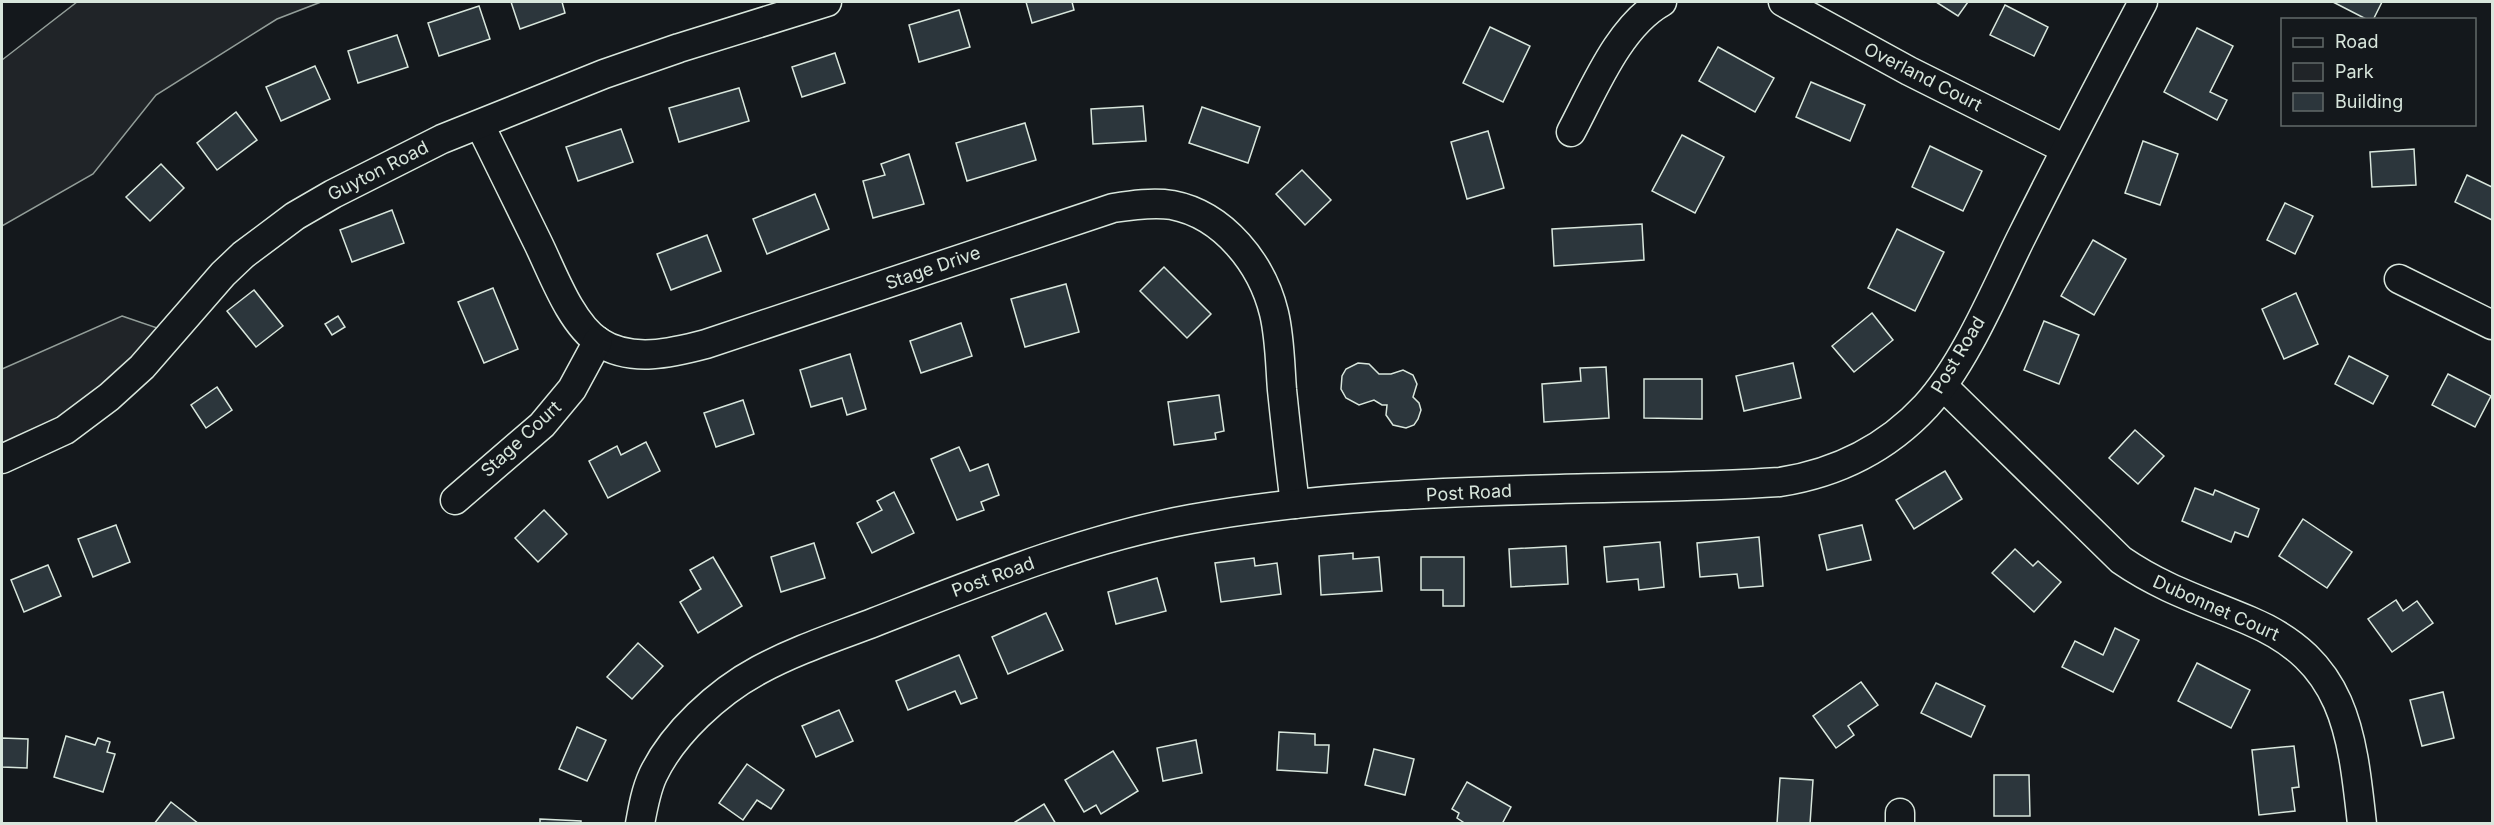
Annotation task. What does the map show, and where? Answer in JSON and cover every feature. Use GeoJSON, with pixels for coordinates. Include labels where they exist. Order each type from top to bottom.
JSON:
{"type":"FeatureCollection","features":[{"type":"Feature","properties":{"kind":"street","name":"Guyton Road"},"geometry":{"type":"LineString","coordinates":[[2,459],[65,430],[110,397],[142,367],[223,274],[243,255],[295,216],[333,194],[442,139],[604,74],[827,2]]}},
{"type":"Feature","properties":{"kind":"street"},"geometry":{"type":"LineString","coordinates":[[1571,132],[1602,75],[1634,24],[1646,11],[1662,2]]}},
{"type":"Feature","properties":{"kind":"street","name":"Overland Court"},"geometry":{"type":"LineString","coordinates":[[1783,2],[1910,71],[2065,149]]}},
{"type":"Feature","properties":{"kind":"street","name":"Post Road"},"geometry":{"type":"LineString","coordinates":[[640,824],[654,774],[666,754],[691,724],[756,671],[786,656],[954,591],[1092,544],[1189,520],[1294,504],[1422,495],[1764,483],[1796,479],[1828,471],[1877,448],[1916,416],[1943,386],[1998,285],[2065,149],[2143,2]]}},
{"type":"Feature","properties":{"kind":"street","name":"Stage Drive"},"geometry":{"type":"LineString","coordinates":[[480,125],[572,311],[598,341],[621,351],[638,354],[676,352],[706,344],[1088,216],[1127,206],[1171,205],[1197,213],[1226,233],[1251,261],[1268,294],[1277,331],[1294,504]]}},
{"type":"Feature","properties":{"kind":"street"},"geometry":{"type":"LineString","coordinates":[[2399,279],[2493,325]]}},
{"type":"Feature","properties":{"kind":"street","name":"Stage Court"},"geometry":{"type":"LineString","coordinates":[[455,500],[542,425],[572,389],[598,341]]}},
{"type":"Feature","properties":{"kind":"street","name":"Dubonnet Court"},"geometry":{"type":"LineString","coordinates":[[1943,386],[2121,560],[2149,579],[2252,622],[2283,638],[2314,664],[2338,700],[2344,716],[2355,761],[2362,824]]}},
{"type":"Feature","properties":{"kind":"green space"},"geometry":{"type":"Polygon","coordinates":[[[77,2],[321,2],[277,19],[156,95],[93,174],[2,226],[2,60],[77,2]]]}},
{"type":"Feature","properties":{"kind":"green space"},"geometry":{"type":"Polygon","coordinates":[[[122,316],[172,333],[142,367],[2,459],[2,369],[122,316]]]}},
{"type":"Feature","properties":{"kind":"building"},"geometry":{"type":"Polygon","coordinates":[[[511,2],[562,2],[565,13],[520,29],[511,2]]]}},
{"type":"Feature","properties":{"kind":"building"},"geometry":{"type":"Polygon","coordinates":[[[1026,2],[1072,2],[1074,10],[1032,23],[1026,2]]]}},
{"type":"Feature","properties":{"kind":"building"},"geometry":{"type":"Polygon","coordinates":[[[1936,2],[1968,2],[1958,16],[1936,2]]]}},
{"type":"Feature","properties":{"kind":"building"},"geometry":{"type":"Polygon","coordinates":[[[2333,2],[2382,2],[2374,18],[2364,18],[2333,2]]]}},
{"type":"Feature","properties":{"kind":"building"},"geometry":{"type":"Polygon","coordinates":[[[2005,5],[2048,27],[2034,56],[1990,35],[2005,5]]]}},
{"type":"Feature","properties":{"kind":"building"},"geometry":{"type":"Polygon","coordinates":[[[479,6],[490,39],[439,56],[428,23],[479,6]]]}},
{"type":"Feature","properties":{"kind":"building"},"geometry":{"type":"Polygon","coordinates":[[[959,10],[970,47],[919,62],[909,25],[959,10]]]}},
{"type":"Feature","properties":{"kind":"building"},"geometry":{"type":"Polygon","coordinates":[[[1490,27],[1530,46],[1503,102],[1463,83],[1490,27]]]}},
{"type":"Feature","properties":{"kind":"building"},"geometry":{"type":"Polygon","coordinates":[[[2197,28],[2233,46],[2210,92],[2227,100],[2217,120],[2164,92],[2197,28]]]}},
{"type":"Feature","properties":{"kind":"building"},"geometry":{"type":"Polygon","coordinates":[[[397,35],[408,67],[358,83],[348,51],[397,35]]]}},
{"type":"Feature","properties":{"kind":"building"},"geometry":{"type":"Polygon","coordinates":[[[1718,47],[1774,78],[1755,112],[1699,81],[1718,47]]]}},
{"type":"Feature","properties":{"kind":"building"},"geometry":{"type":"Polygon","coordinates":[[[835,53],[845,83],[802,97],[792,67],[835,53]]]}},
{"type":"Feature","properties":{"kind":"building"},"geometry":{"type":"Polygon","coordinates":[[[315,66],[330,99],[281,121],[266,87],[315,66]]]}},
{"type":"Feature","properties":{"kind":"building"},"geometry":{"type":"Polygon","coordinates":[[[1811,82],[1865,105],[1850,141],[1796,117],[1811,82]]]}},
{"type":"Feature","properties":{"kind":"building"},"geometry":{"type":"Polygon","coordinates":[[[739,88],[749,121],[679,142],[669,108],[739,88]]]}},
{"type":"Feature","properties":{"kind":"building"},"geometry":{"type":"Polygon","coordinates":[[[1143,106],[1146,141],[1093,144],[1091,109],[1143,106]]]}},
{"type":"Feature","properties":{"kind":"building"},"geometry":{"type":"Polygon","coordinates":[[[1202,107],[1260,127],[1248,163],[1189,143],[1202,107]]]}},
{"type":"Feature","properties":{"kind":"building"},"geometry":{"type":"Polygon","coordinates":[[[236,112],[257,140],[217,170],[197,143],[236,112]]]}},
{"type":"Feature","properties":{"kind":"building"},"geometry":{"type":"Polygon","coordinates":[[[1025,123],[1036,160],[967,181],[956,143],[1025,123]]]}},
{"type":"Feature","properties":{"kind":"building"},"geometry":{"type":"Polygon","coordinates":[[[621,129],[633,162],[578,181],[566,147],[621,129]]]}},
{"type":"Feature","properties":{"kind":"building"},"geometry":{"type":"Polygon","coordinates":[[[1488,131],[1504,188],[1467,199],[1451,142],[1488,131]]]}},
{"type":"Feature","properties":{"kind":"building"},"geometry":{"type":"Polygon","coordinates":[[[1682,135],[1724,157],[1695,213],[1652,191],[1682,135]]]}},
{"type":"Feature","properties":{"kind":"building"},"geometry":{"type":"Polygon","coordinates":[[[2143,141],[2178,154],[2160,205],[2125,193],[2143,141]]]}},
{"type":"Feature","properties":{"kind":"building"},"geometry":{"type":"Polygon","coordinates":[[[1930,146],[1982,171],[1963,211],[1912,187],[1930,146]]]}},
{"type":"Feature","properties":{"kind":"building"},"geometry":{"type":"Polygon","coordinates":[[[2414,149],[2416,185],[2372,187],[2370,152],[2414,149]]]}},
{"type":"Feature","properties":{"kind":"building"},"geometry":{"type":"Polygon","coordinates":[[[909,154],[924,204],[873,218],[863,181],[885,175],[881,164],[909,154]]]}},
{"type":"Feature","properties":{"kind":"building"},"geometry":{"type":"Polygon","coordinates":[[[161,164],[184,188],[150,221],[126,197],[161,164]]]}},
{"type":"Feature","properties":{"kind":"building"},"geometry":{"type":"Polygon","coordinates":[[[1302,170],[1331,200],[1305,225],[1276,194],[1302,170]]]}},
{"type":"Feature","properties":{"kind":"building"},"geometry":{"type":"Polygon","coordinates":[[[2467,175],[2492,187],[2492,220],[2455,202],[2467,175]]]}},
{"type":"Feature","properties":{"kind":"building"},"geometry":{"type":"Polygon","coordinates":[[[815,194],[829,229],[767,254],[753,219],[815,194]]]}},
{"type":"Feature","properties":{"kind":"building"},"geometry":{"type":"Polygon","coordinates":[[[2285,203],[2313,216],[2295,254],[2267,240],[2285,203]]]}},
{"type":"Feature","properties":{"kind":"building"},"geometry":{"type":"Polygon","coordinates":[[[392,210],[404,243],[352,262],[340,230],[392,210]]]}},
{"type":"Feature","properties":{"kind":"building"},"geometry":{"type":"Polygon","coordinates":[[[1642,224],[1644,260],[1554,266],[1552,229],[1642,224]]]}},
{"type":"Feature","properties":{"kind":"building"},"geometry":{"type":"Polygon","coordinates":[[[1897,229],[1944,252],[1915,311],[1868,288],[1897,229]]]}},
{"type":"Feature","properties":{"kind":"building"},"geometry":{"type":"Polygon","coordinates":[[[707,235],[721,271],[671,290],[657,254],[707,235]]]}},
{"type":"Feature","properties":{"kind":"building"},"geometry":{"type":"Polygon","coordinates":[[[2093,240],[2126,259],[2094,315],[2061,296],[2093,240]]]}},
{"type":"Feature","properties":{"kind":"building"},"geometry":{"type":"Polygon","coordinates":[[[1164,267],[1211,314],[1187,338],[1140,291],[1164,267]]]}},
{"type":"Feature","properties":{"kind":"building"},"geometry":{"type":"Polygon","coordinates":[[[1066,284],[1079,332],[1025,347],[1011,299],[1066,284]]]}},
{"type":"Feature","properties":{"kind":"building"},"geometry":{"type":"Polygon","coordinates":[[[493,288],[518,349],[484,363],[458,302],[493,288]]]}},
{"type":"Feature","properties":{"kind":"building"},"geometry":{"type":"Polygon","coordinates":[[[254,290],[283,326],[256,347],[227,311],[254,290]]]}},
{"type":"Feature","properties":{"kind":"building"},"geometry":{"type":"Polygon","coordinates":[[[2296,293],[2318,344],[2284,359],[2262,309],[2296,293]]]}},
{"type":"Feature","properties":{"kind":"building"},"geometry":{"type":"Polygon","coordinates":[[[1872,313],[1893,340],[1854,372],[1832,346],[1872,313]]]}},
{"type":"Feature","properties":{"kind":"building"},"geometry":{"type":"Polygon","coordinates":[[[338,316],[345,327],[332,335],[325,324],[338,316]]]}},
{"type":"Feature","properties":{"kind":"building"},"geometry":{"type":"Polygon","coordinates":[[[2044,321],[2079,335],[2059,384],[2024,370],[2044,321]]]}},
{"type":"Feature","properties":{"kind":"building"},"geometry":{"type":"Polygon","coordinates":[[[961,323],[972,356],[921,373],[910,341],[961,323]]]}},
{"type":"Feature","properties":{"kind":"building"},"geometry":{"type":"Polygon","coordinates":[[[850,354],[866,409],[847,415],[842,398],[811,407],[800,370],[850,354]]]}},
{"type":"Feature","properties":{"kind":"building"},"geometry":{"type":"Polygon","coordinates":[[[2349,356],[2388,376],[2373,404],[2335,384],[2349,356]]]}},
{"type":"Feature","properties":{"kind":"building"},"geometry":{"type":"Polygon","coordinates":[[[1358,363],[1369,364],[1379,374],[1391,374],[1403,370],[1413,375],[1417,384],[1413,397],[1419,403],[1421,410],[1414,425],[1406,428],[1393,425],[1386,415],[1387,405],[1374,400],[1359,405],[1346,398],[1341,389],[1342,376],[1346,369],[1358,363]]]}},
{"type":"Feature","properties":{"kind":"building"},"geometry":{"type":"Polygon","coordinates":[[[1793,363],[1801,398],[1744,411],[1736,376],[1793,363]]]}},
{"type":"Feature","properties":{"kind":"building"},"geometry":{"type":"Polygon","coordinates":[[[1606,367],[1609,418],[1544,422],[1542,384],[1581,381],[1580,368],[1606,367]]]}},
{"type":"Feature","properties":{"kind":"building"},"geometry":{"type":"Polygon","coordinates":[[[2448,374],[2491,396],[2475,427],[2432,405],[2448,374]]]}},
{"type":"Feature","properties":{"kind":"building"},"geometry":{"type":"Polygon","coordinates":[[[1644,379],[1702,379],[1702,419],[1644,418],[1644,379]]]}},
{"type":"Feature","properties":{"kind":"building"},"geometry":{"type":"Polygon","coordinates":[[[217,387],[232,410],[206,428],[191,405],[217,387]]]}},
{"type":"Feature","properties":{"kind":"building"},"geometry":{"type":"Polygon","coordinates":[[[1219,395],[1224,431],[1215,433],[1216,439],[1174,445],[1168,402],[1219,395]]]}},
{"type":"Feature","properties":{"kind":"building"},"geometry":{"type":"Polygon","coordinates":[[[743,400],[754,434],[716,447],[704,413],[743,400]]]}},
{"type":"Feature","properties":{"kind":"building"},"geometry":{"type":"Polygon","coordinates":[[[2135,430],[2164,456],[2138,484],[2109,458],[2135,430]]]}},
{"type":"Feature","properties":{"kind":"building"},"geometry":{"type":"Polygon","coordinates":[[[646,442],[660,471],[608,498],[589,461],[617,446],[621,455],[646,442]]]}},
{"type":"Feature","properties":{"kind":"building"},"geometry":{"type":"Polygon","coordinates":[[[959,447],[970,471],[988,464],[999,495],[981,502],[984,510],[957,520],[931,459],[959,447]]]}},
{"type":"Feature","properties":{"kind":"building"},"geometry":{"type":"Polygon","coordinates":[[[1945,471],[1962,499],[1914,529],[1896,500],[1945,471]]]}},
{"type":"Feature","properties":{"kind":"building"},"geometry":{"type":"Polygon","coordinates":[[[2195,488],[2213,495],[2215,490],[2259,509],[2248,537],[2235,532],[2231,542],[2182,521],[2195,488]]]}},
{"type":"Feature","properties":{"kind":"building"},"geometry":{"type":"Polygon","coordinates":[[[894,492],[914,533],[872,553],[857,523],[882,510],[877,501],[894,492]]]}},
{"type":"Feature","properties":{"kind":"building"},"geometry":{"type":"Polygon","coordinates":[[[544,510],[567,534],[538,562],[515,538],[544,510]]]}},
{"type":"Feature","properties":{"kind":"building"},"geometry":{"type":"Polygon","coordinates":[[[2303,519],[2352,552],[2327,588],[2279,556],[2303,519]]]}},
{"type":"Feature","properties":{"kind":"building"},"geometry":{"type":"Polygon","coordinates":[[[116,525],[130,562],[93,577],[78,539],[116,525]]]}},
{"type":"Feature","properties":{"kind":"building"},"geometry":{"type":"Polygon","coordinates":[[[1862,525],[1871,560],[1827,570],[1819,535],[1862,525]]]}},
{"type":"Feature","properties":{"kind":"building"},"geometry":{"type":"Polygon","coordinates":[[[1759,537],[1763,586],[1739,588],[1737,574],[1700,577],[1697,543],[1759,537]]]}},
{"type":"Feature","properties":{"kind":"building"},"geometry":{"type":"Polygon","coordinates":[[[1660,542],[1664,587],[1639,590],[1638,579],[1607,582],[1604,547],[1660,542]]]}},
{"type":"Feature","properties":{"kind":"building"},"geometry":{"type":"Polygon","coordinates":[[[814,543],[825,578],[781,592],[771,557],[814,543]]]}},
{"type":"Feature","properties":{"kind":"building"},"geometry":{"type":"Polygon","coordinates":[[[1566,546],[1568,584],[1511,587],[1509,549],[1566,546]]]}},
{"type":"Feature","properties":{"kind":"building"},"geometry":{"type":"Polygon","coordinates":[[[2015,549],[2033,566],[2038,561],[2061,582],[2034,612],[1992,573],[2015,549]]]}},
{"type":"Feature","properties":{"kind":"building"},"geometry":{"type":"Polygon","coordinates":[[[1353,553],[1353,559],[1379,557],[1382,591],[1321,595],[1319,556],[1353,553]]]}},
{"type":"Feature","properties":{"kind":"building"},"geometry":{"type":"Polygon","coordinates":[[[713,557],[742,606],[698,633],[680,602],[701,589],[690,570],[713,557]]]}},
{"type":"Feature","properties":{"kind":"building"},"geometry":{"type":"Polygon","coordinates":[[[1421,557],[1464,557],[1464,606],[1443,606],[1443,590],[1421,590],[1421,557]]]}},
{"type":"Feature","properties":{"kind":"building"},"geometry":{"type":"Polygon","coordinates":[[[1254,558],[1255,566],[1277,563],[1281,594],[1221,602],[1215,563],[1254,558]]]}},
{"type":"Feature","properties":{"kind":"building"},"geometry":{"type":"Polygon","coordinates":[[[48,565],[61,596],[24,612],[11,580],[48,565]]]}},
{"type":"Feature","properties":{"kind":"building"},"geometry":{"type":"Polygon","coordinates":[[[1157,578],[1166,611],[1116,624],[1108,592],[1157,578]]]}},
{"type":"Feature","properties":{"kind":"building"},"geometry":{"type":"Polygon","coordinates":[[[2396,600],[2403,611],[2417,601],[2433,623],[2392,652],[2368,619],[2396,600]]]}},
{"type":"Feature","properties":{"kind":"building"},"geometry":{"type":"Polygon","coordinates":[[[1046,613],[1063,650],[1008,674],[992,637],[1046,613]]]}},
{"type":"Feature","properties":{"kind":"building"},"geometry":{"type":"Polygon","coordinates":[[[2115,628],[2139,640],[2113,692],[2062,667],[2075,641],[2103,655],[2115,628]]]}},
{"type":"Feature","properties":{"kind":"building"},"geometry":{"type":"Polygon","coordinates":[[[638,643],[663,666],[632,699],[607,677],[638,643]]]}},
{"type":"Feature","properties":{"kind":"building"},"geometry":{"type":"Polygon","coordinates":[[[959,655],[977,698],[961,704],[955,691],[908,710],[896,681],[959,655]]]}},
{"type":"Feature","properties":{"kind":"building"},"geometry":{"type":"Polygon","coordinates":[[[2197,663],[2250,690],[2231,728],[2178,701],[2197,663]]]}},
{"type":"Feature","properties":{"kind":"building"},"geometry":{"type":"Polygon","coordinates":[[[1861,682],[1878,705],[1848,726],[1854,735],[1836,748],[1813,716],[1861,682]]]}},
{"type":"Feature","properties":{"kind":"building"},"geometry":{"type":"Polygon","coordinates":[[[1936,683],[1985,706],[1971,737],[1921,713],[1936,683]]]}},
{"type":"Feature","properties":{"kind":"building"},"geometry":{"type":"Polygon","coordinates":[[[2443,692],[2454,738],[2422,746],[2410,700],[2443,692]]]}},
{"type":"Feature","properties":{"kind":"building"},"geometry":{"type":"Polygon","coordinates":[[[839,710],[853,741],[816,757],[802,726],[839,710]]]}},
{"type":"Feature","properties":{"kind":"building"},"geometry":{"type":"Polygon","coordinates":[[[577,727],[606,740],[587,781],[559,769],[577,727]]]}},
{"type":"Feature","properties":{"kind":"building"},"geometry":{"type":"Polygon","coordinates":[[[1279,732],[1315,734],[1315,745],[1329,745],[1327,773],[1277,770],[1279,732]]]}},
{"type":"Feature","properties":{"kind":"building"},"geometry":{"type":"Polygon","coordinates":[[[66,736],[95,745],[98,738],[110,742],[107,752],[115,754],[103,792],[54,777],[66,736]]]}},
{"type":"Feature","properties":{"kind":"building"},"geometry":{"type":"Polygon","coordinates":[[[2,738],[28,739],[27,768],[2,767],[2,738]]]}},
{"type":"Feature","properties":{"kind":"building"},"geometry":{"type":"Polygon","coordinates":[[[1196,740],[1202,773],[1163,781],[1157,748],[1196,740]]]}},
{"type":"Feature","properties":{"kind":"building"},"geometry":{"type":"Polygon","coordinates":[[[2294,746],[2299,787],[2292,788],[2295,811],[2259,815],[2252,750],[2294,746]]]}},
{"type":"Feature","properties":{"kind":"building"},"geometry":{"type":"Polygon","coordinates":[[[1374,749],[1414,759],[1405,795],[1365,785],[1374,749]]]}},
{"type":"Feature","properties":{"kind":"building"},"geometry":{"type":"Polygon","coordinates":[[[1113,751],[1138,791],[1101,814],[1096,805],[1084,812],[1065,780],[1113,751]]]}},
{"type":"Feature","properties":{"kind":"building"},"geometry":{"type":"Polygon","coordinates":[[[747,764],[784,790],[771,809],[757,800],[743,820],[719,803],[747,764]]]}},
{"type":"Feature","properties":{"kind":"building"},"geometry":{"type":"Polygon","coordinates":[[[1994,775],[2029,775],[2030,816],[1994,816],[1994,775]]]}},
{"type":"Feature","properties":{"kind":"building"},"geometry":{"type":"Polygon","coordinates":[[[1780,778],[1813,780],[1810,824],[1777,824],[1780,778]]]}},
{"type":"Feature","properties":{"kind":"building"},"geometry":{"type":"Polygon","coordinates":[[[1467,782],[1511,807],[1502,824],[1466,824],[1457,818],[1459,813],[1452,809],[1467,782]]]}},
{"type":"Feature","properties":{"kind":"building"},"geometry":{"type":"Polygon","coordinates":[[[171,802],[199,824],[154,824],[171,802]]]}},
{"type":"Feature","properties":{"kind":"building"},"geometry":{"type":"Polygon","coordinates":[[[1044,804],[1056,824],[1012,824],[1044,804]]]}},
{"type":"Feature","properties":{"kind":"building"},"geometry":{"type":"Polygon","coordinates":[[[540,819],[581,821],[581,824],[540,824],[540,819]]]}}]}
